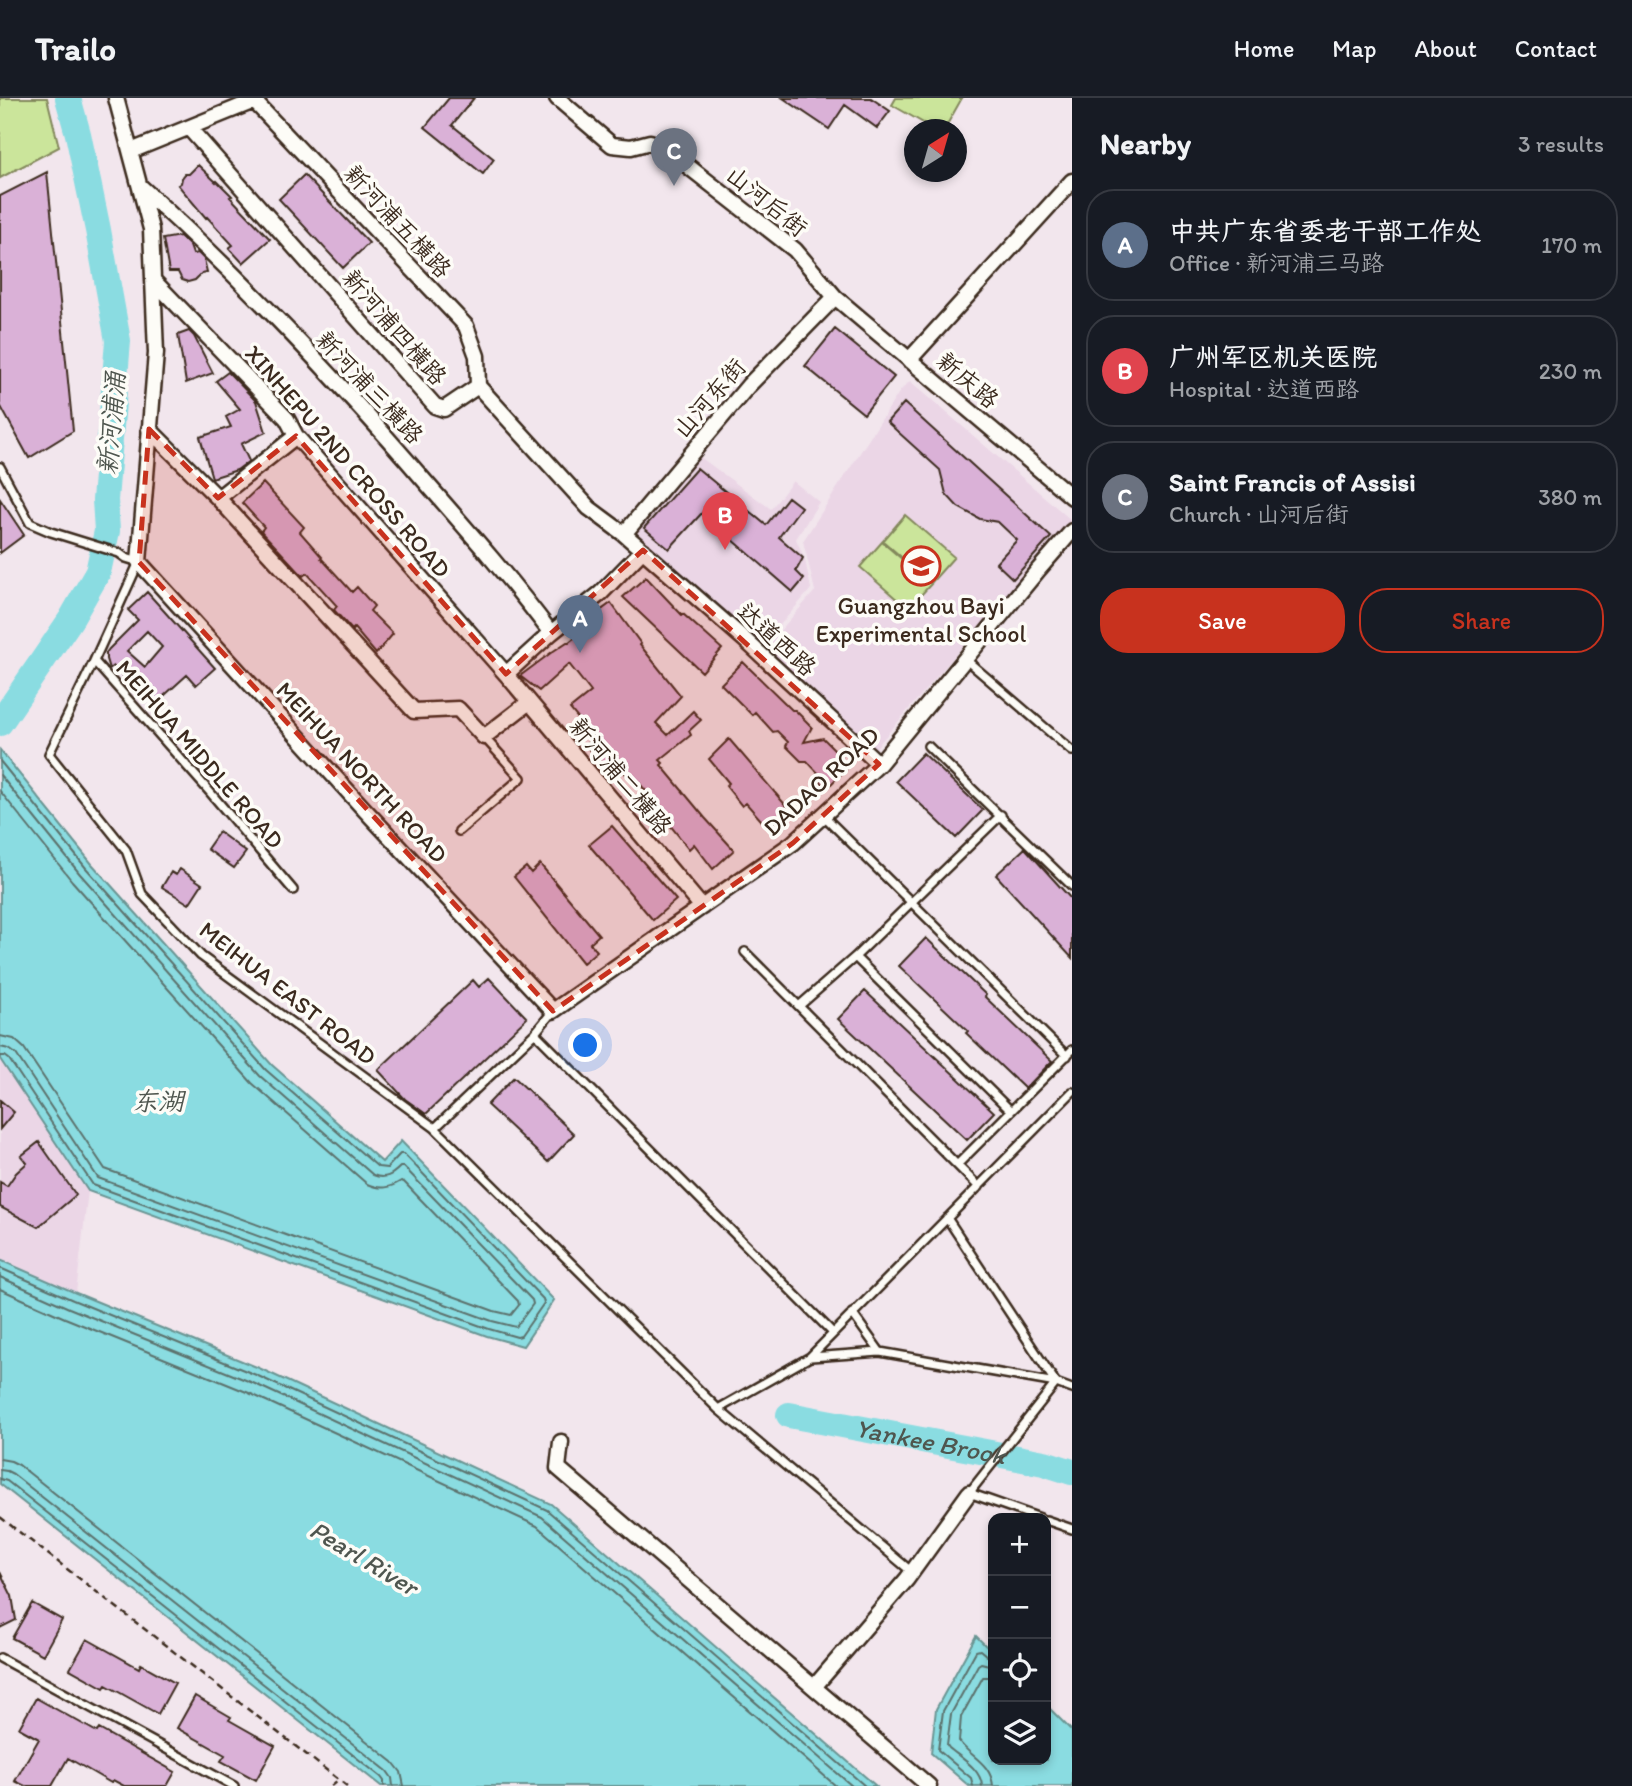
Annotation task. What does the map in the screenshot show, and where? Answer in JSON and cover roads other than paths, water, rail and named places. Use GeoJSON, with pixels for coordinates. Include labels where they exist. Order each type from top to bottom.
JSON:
{"type":"FeatureCollection","features":[{"type":"Feature","properties":{"kind":"street"},"geometry":{"type":"LineString","coordinates":[[116,98],[151,229],[156,353],[139,562]]}},
{"type":"Feature","properties":{"kind":"street","name":"山河后街"},"geometry":{"type":"LineString","coordinates":[[557,98],[612,145],[631,147],[650,142],[666,149],[795,250],[835,297]]}},
{"type":"Feature","properties":{"kind":"street"},"geometry":{"type":"LineString","coordinates":[[131,151],[256,100]]}},
{"type":"Feature","properties":{"kind":"street","name":"新河浦五横路"},"geometry":{"type":"LineString","coordinates":[[256,100],[466,326],[477,356],[478,386]]}},
{"type":"Feature","properties":{"kind":"street","name":"新河浦四横路"},"geometry":{"type":"LineString","coordinates":[[189,128],[435,406],[444,409],[478,386],[589,509],[643,550]]}},
{"type":"Feature","properties":{"kind":"street"},"geometry":{"type":"LineString","coordinates":[[909,360],[1072,181]]}},
{"type":"Feature","properties":{"kind":"street","name":"新河浦三横路"},"geometry":{"type":"LineString","coordinates":[[140,186],[196,237],[363,410],[517,588],[551,633]]}},
{"type":"Feature","properties":{"kind":"street","name":"XINHEPU 2ND CROSS ROAD"},"geometry":{"type":"LineString","coordinates":[[153,280],[287,419],[296,436],[506,674]]}},
{"type":"Feature","properties":{"kind":"street","name":"新庆路"},"geometry":{"type":"LineString","coordinates":[[835,297],[1072,497]]}},
{"type":"Feature","properties":{"kind":"street","name":"山河东街"},"geometry":{"type":"LineString","coordinates":[[624,534],[748,386],[835,297]]}},
{"type":"Feature","properties":{"kind":"street"},"geometry":{"type":"LineString","coordinates":[[149,429],[218,498],[414,712],[458,709],[484,737],[528,703]]}},
{"type":"Feature","properties":{"kind":"street"},"geometry":{"type":"LineString","coordinates":[[218,498],[296,436]]}},
{"type":"Feature","properties":{"kind":"street","name":"DADAO ROAD"},"geometry":{"type":"LineString","coordinates":[[553,1011],[793,843],[823,816],[879,764],[965,659],[1067,547],[1072,531]]}},
{"type":"Feature","properties":{"kind":"street"},"geometry":{"type":"LineString","coordinates":[[506,674],[601,593],[643,550]]}},
{"type":"Feature","properties":{"kind":"street","name":"达道西路"},"geometry":{"type":"LineString","coordinates":[[643,550],[752,646],[879,764]]}},
{"type":"Feature","properties":{"kind":"street","name":"MEIHUA NORTH ROAD"},"geometry":{"type":"LineString","coordinates":[[139,562],[553,1011]]}},
{"type":"Feature","properties":{"kind":"street","name":"新河浦二横路"},"geometry":{"type":"LineString","coordinates":[[506,674],[702,907]]}},
{"type":"Feature","properties":{"kind":"street"},"geometry":{"type":"LineString","coordinates":[[561,1442],[558,1468],[929,1786]]}},
{"type":"Feature","properties":{"kind":"street"},"geometry":{"type":"LineString","coordinates":[[814,1687],[912,1572],[968,1493]]}},
{"type":"Feature","properties":{"kind":"lane"},"geometry":{"type":"LineString","coordinates":[[0,467],[30,523],[139,562]]}},
{"type":"Feature","properties":{"kind":"lane","name":"MEIHUA MIDDLE ROAD"},"geometry":{"type":"LineString","coordinates":[[139,562],[94,661],[209,790],[293,890]]}},
{"type":"Feature","properties":{"kind":"lane"},"geometry":{"type":"LineString","coordinates":[[965,659],[1072,751]]}},
{"type":"Feature","properties":{"kind":"lane","name":"MEIHUA EAST ROAD"},"geometry":{"type":"LineString","coordinates":[[94,661],[49,754],[126,850],[142,894],[201,956],[435,1128]]}},
{"type":"Feature","properties":{"kind":"lane"},"geometry":{"type":"LineString","coordinates":[[459,831],[521,778],[484,737]]}},
{"type":"Feature","properties":{"kind":"lane"},"geometry":{"type":"LineString","coordinates":[[928,746],[1072,886]]}},
{"type":"Feature","properties":{"kind":"lane"},"geometry":{"type":"LineString","coordinates":[[799,1006],[855,957],[1001,815]]}},
{"type":"Feature","properties":{"kind":"lane"},"geometry":{"type":"LineString","coordinates":[[823,816],[1069,1053],[957,1165]]}},
{"type":"Feature","properties":{"kind":"lane"},"geometry":{"type":"LineString","coordinates":[[745,952],[979,1187]]}},
{"type":"Feature","properties":{"kind":"lane"},"geometry":{"type":"LineString","coordinates":[[855,957],[1011,1111]]}},
{"type":"Feature","properties":{"kind":"lane"},"geometry":{"type":"LineString","coordinates":[[553,1011],[535,1033],[435,1128],[718,1409],[912,1572]]}},
{"type":"Feature","properties":{"kind":"lane"},"geometry":{"type":"LineString","coordinates":[[535,1033],[833,1333]]}},
{"type":"Feature","properties":{"kind":"lane"},"geometry":{"type":"LineString","coordinates":[[718,1409],[810,1357],[1072,1092]]}},
{"type":"Feature","properties":{"kind":"lane"},"geometry":{"type":"LineString","coordinates":[[947,1219],[1056,1383]]}},
{"type":"Feature","properties":{"kind":"lane"},"geometry":{"type":"LineString","coordinates":[[852,1313],[880,1352]]}},
{"type":"Feature","properties":{"kind":"lane"},"geometry":{"type":"LineString","coordinates":[[810,1357],[880,1352],[1056,1383],[1072,1390]]}},
{"type":"Feature","properties":{"kind":"lane"},"geometry":{"type":"LineString","coordinates":[[1026,1513],[968,1493],[1056,1383]]}},
{"type":"Feature","properties":{"kind":"lane"},"geometry":{"type":"LineString","coordinates":[[1051,1522],[1072,1530]]}},
{"type":"Feature","properties":{"kind":"lane"},"geometry":{"type":"LineString","coordinates":[[0,1658],[234,1786]]}},
{"type":"Feature","properties":{"kind":"water","name":"东湖"},"geometry":{"type":"Polygon","coordinates":[[[0,750],[92,864],[272,1065],[382,1162],[401,1141],[554,1300],[523,1346],[487,1336],[88,1191],[0,1059],[0,750]]]}},
{"type":"Feature","properties":{"kind":"water","name":"Pearl River"},"geometry":{"type":"Polygon","coordinates":[[[0,1260],[259,1368],[551,1504],[876,1786],[381,1786],[0,1484],[0,1260]]]}},
{"type":"Feature","properties":{"kind":"water"},"geometry":{"type":"Polygon","coordinates":[[[976,1636],[988,1648],[988,1765],[1051,1765],[1051,1710],[1072,1731],[1072,1786],[969,1786],[931,1753],[936,1709],[976,1636]]]}},
{"type":"Feature","properties":{"kind":"waterway","name":"新河浦涌"},"geometry":{"type":"LineString","coordinates":[[0,723],[71,619],[98,572],[107,531],[105,500],[118,341],[98,230],[68,98]]}},
{"type":"Feature","properties":{"kind":"waterway","name":"Yankee Brook"},"geometry":{"type":"LineString","coordinates":[[789,1415],[1044,1463],[1072,1472]]}},
{"type":"Feature","properties":{"kind":"place","name":"Saint Francis of Assisi"},"geometry":{"type":"Point","coordinates":[674,186]}},
{"type":"Feature","properties":{"kind":"place","name":"广州军区机关医院"},"geometry":{"type":"Point","coordinates":[725,550]}},
{"type":"Feature","properties":{"kind":"place","name":"Guangzhou Bayi Experimental School"},"geometry":{"type":"Point","coordinates":[921,566]}},
{"type":"Feature","properties":{"kind":"place","name":"中共广东省委老干部工作处"},"geometry":{"type":"Point","coordinates":[580,653]}}]}
